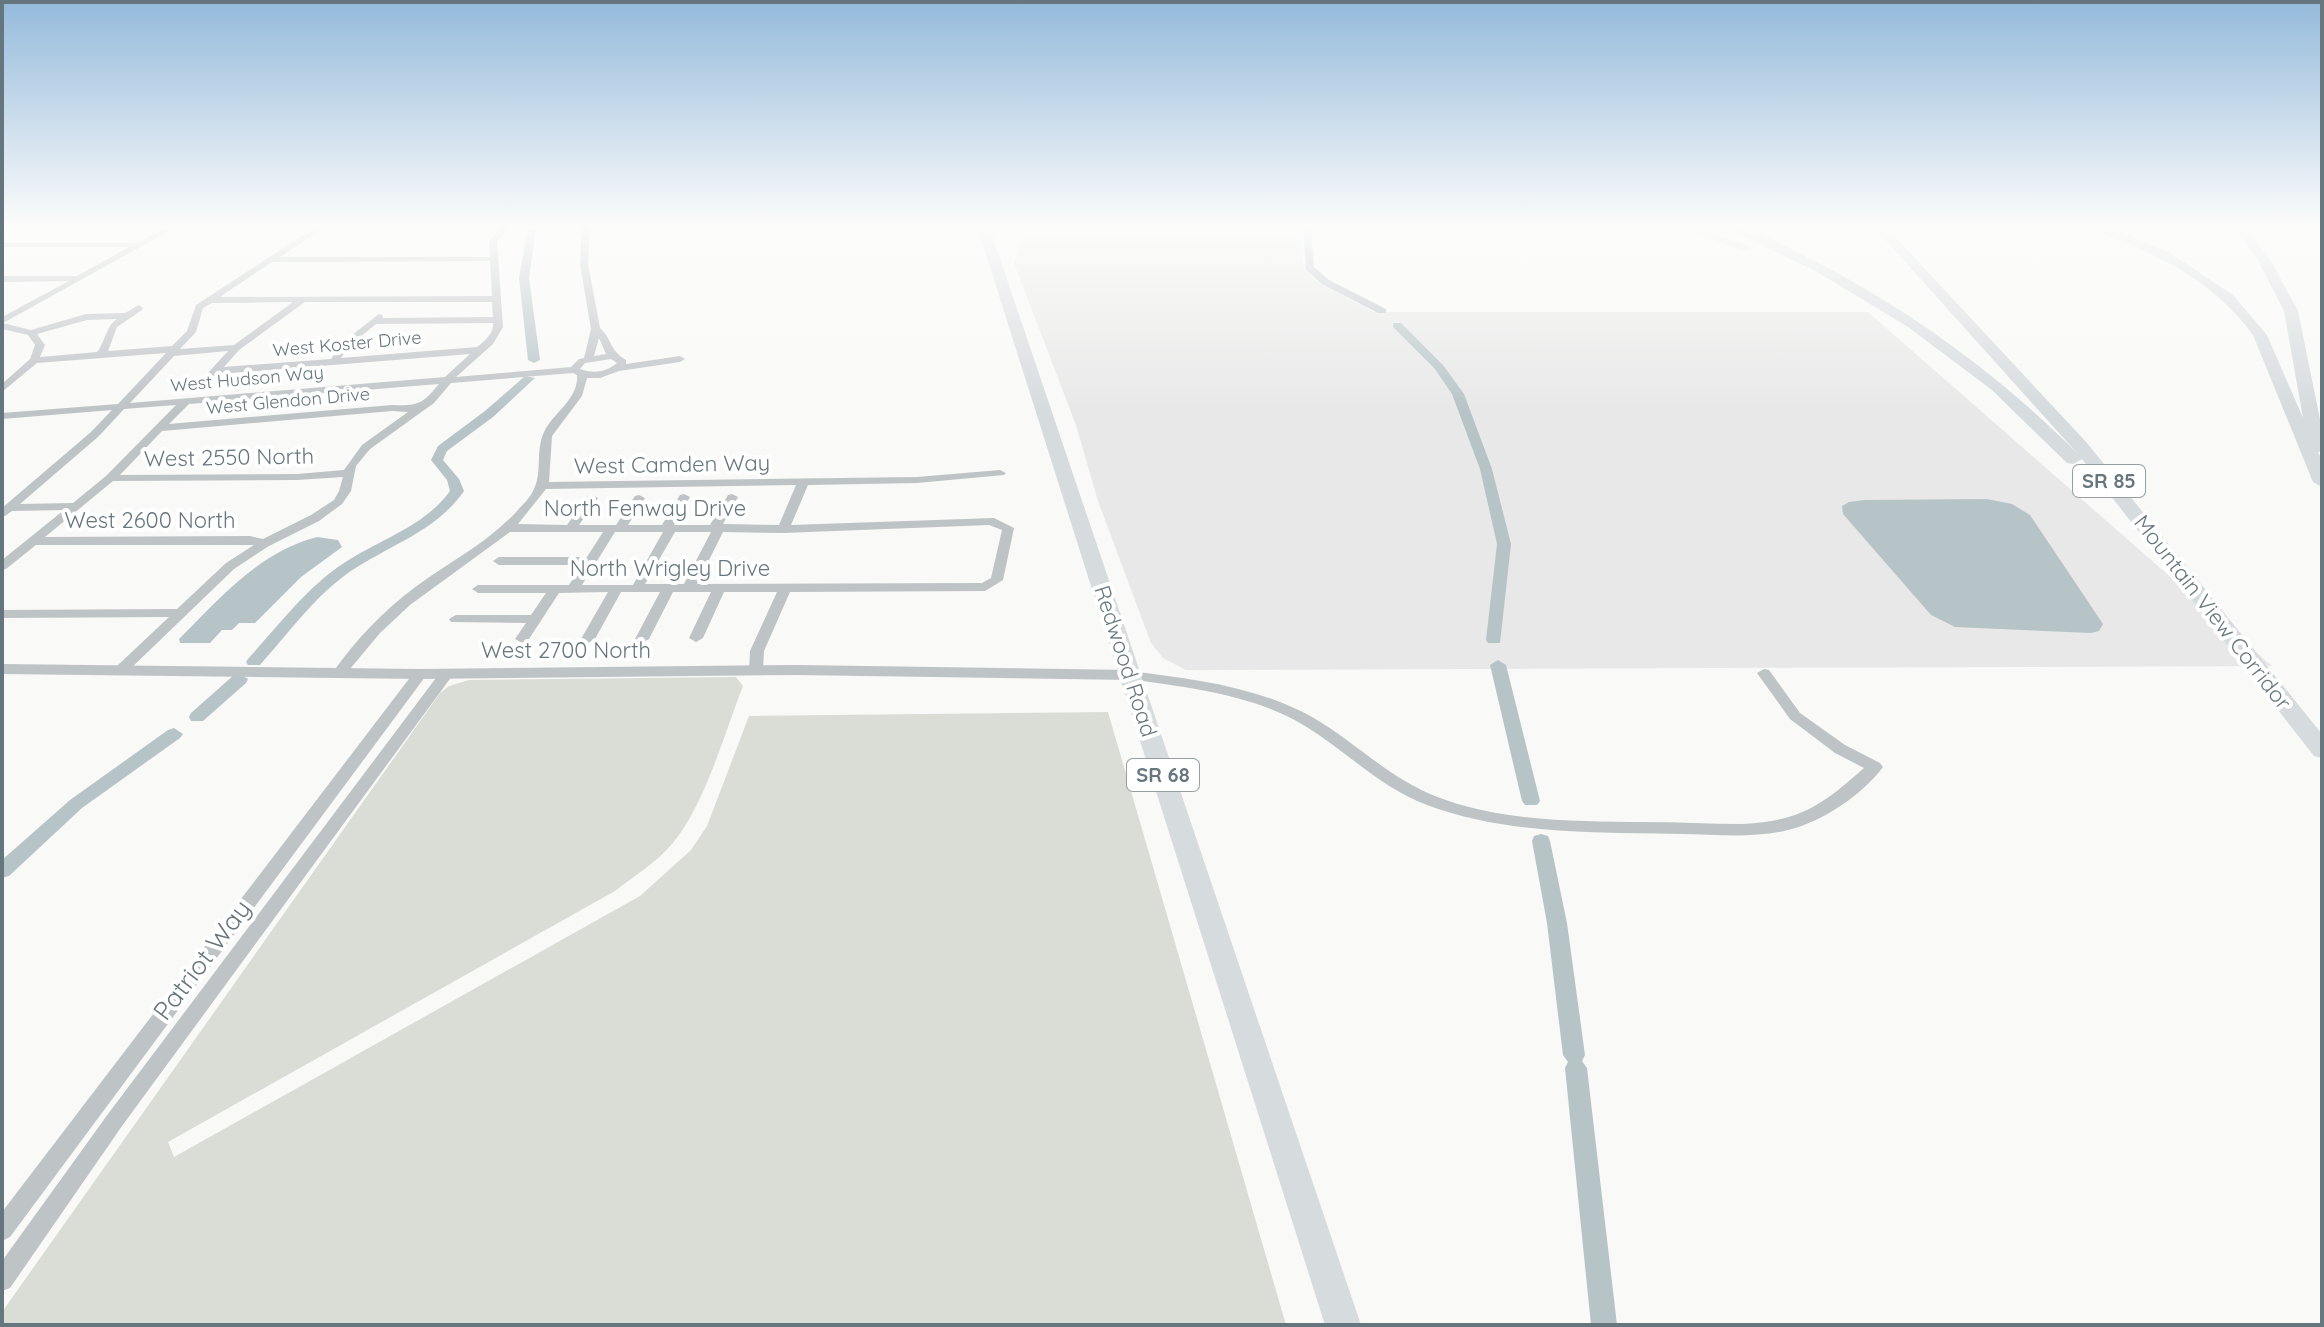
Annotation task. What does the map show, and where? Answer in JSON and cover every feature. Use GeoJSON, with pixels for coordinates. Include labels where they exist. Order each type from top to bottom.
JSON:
{"type":"FeatureCollection","features":[{"type":"Feature","properties":{"kind":"main road","name":"Redwood Road"},"geometry":{"type":"LineString","coordinates":[[1003,288],[1343,1325]]}},
{"type":"Feature","properties":{"kind":"main road"},"geometry":{"type":"LineString","coordinates":[[1843,288],[1962,358]]}},
{"type":"Feature","properties":{"kind":"main road"},"geometry":{"type":"LineString","coordinates":[[1855,288],[1962,358],[2021,407],[2066,451],[2218,620]]}},
{"type":"Feature","properties":{"kind":"main road","name":"Mountain View Corridor"},"geometry":{"type":"LineString","coordinates":[[1937,288],[2047,406],[2322,750]]}},
{"type":"Feature","properties":{"kind":"main road"},"geometry":{"type":"LineString","coordinates":[[2212,288],[2246,316],[2260,335],[2322,479]]}},
{"type":"Feature","properties":{"kind":"main road"},"geometry":{"type":"LineString","coordinates":[[2279,288],[2291,311],[2322,479]]}},
{"type":"Feature","properties":{"kind":"street"},"geometry":{"type":"LineString","coordinates":[[2,324],[62,288]]}},
{"type":"Feature","properties":{"kind":"street"},"geometry":{"type":"LineString","coordinates":[[6,511],[66,461],[121,406],[193,328],[196,311],[227,288]]}},
{"type":"Feature","properties":{"kind":"street"},"geometry":{"type":"LineString","coordinates":[[122,669],[230,566],[265,543],[331,508],[345,491],[348,473],[358,455],[372,441],[435,396],[449,378],[496,334],[495,288]]}},
{"type":"Feature","properties":{"kind":"street"},"geometry":{"type":"LineString","coordinates":[[340,672],[384,620],[507,528],[541,486],[545,439],[584,383],[581,366],[596,329],[588,288]]}},
{"type":"Feature","properties":{"kind":"street"},"geometry":{"type":"LineString","coordinates":[[334,361],[346,344],[400,299]]}},
{"type":"Feature","properties":{"kind":"street"},"geometry":{"type":"LineString","coordinates":[[209,300],[496,299]]}},
{"type":"Feature","properties":{"kind":"street"},"geometry":{"type":"LineString","coordinates":[[200,388],[236,348],[303,300]]}},
{"type":"Feature","properties":{"kind":"street"},"geometry":{"type":"LineString","coordinates":[[77,319],[70,316],[87,305]]}},
{"type":"Feature","properties":{"kind":"street"},"geometry":{"type":"LineString","coordinates":[[100,355],[109,342],[113,326],[139,308]]}},
{"type":"Feature","properties":{"kind":"street"},"geometry":{"type":"LineString","coordinates":[[31,333],[77,319],[126,316]]}},
{"type":"Feature","properties":{"kind":"street"},"geometry":{"type":"LineString","coordinates":[[374,321],[498,320]]}},
{"type":"Feature","properties":{"kind":"street"},"geometry":{"type":"LineString","coordinates":[[2,324],[31,333],[40,341],[34,360],[2,389]]}},
{"type":"Feature","properties":{"kind":"street"},"geometry":{"type":"LineString","coordinates":[[596,329],[617,361]]}},
{"type":"Feature","properties":{"kind":"street"},"geometry":{"type":"LineString","coordinates":[[34,360],[236,348]]}},
{"type":"Feature","properties":{"kind":"street","name":"West Koster Drive"},"geometry":{"type":"LineString","coordinates":[[215,371],[481,350]]}},
{"type":"Feature","properties":{"kind":"street"},"geometry":{"type":"LineString","coordinates":[[581,366],[617,361]]}},
{"type":"Feature","properties":{"kind":"street"},"geometry":{"type":"LineString","coordinates":[[576,398],[586,393],[617,361]]}},
{"type":"Feature","properties":{"kind":"street"},"geometry":{"type":"LineString","coordinates":[[581,366],[605,373]]}},
{"type":"Feature","properties":{"kind":"street","name":"West Hudson Way"},"geometry":{"type":"LineString","coordinates":[[2,416],[581,366]]}},
{"type":"Feature","properties":{"kind":"street"},"geometry":{"type":"LineString","coordinates":[[2,566],[110,478],[187,400]]}},
{"type":"Feature","properties":{"kind":"street","name":"West Glendon Drive"},"geometry":{"type":"LineString","coordinates":[[162,428],[392,408],[417,409]]}},
{"type":"Feature","properties":{"kind":"street","name":"West 2550 North"},"geometry":{"type":"LineString","coordinates":[[110,478],[297,477],[348,473]]}},
{"type":"Feature","properties":{"kind":"street","name":"West Camden Way"},"geometry":{"type":"LineString","coordinates":[[541,486],[917,480],[1000,473]]}},
{"type":"Feature","properties":{"kind":"street"},"geometry":{"type":"LineString","coordinates":[[783,529],[803,483]]}},
{"type":"Feature","properties":{"kind":"street"},"geometry":{"type":"LineString","coordinates":[[637,588],[684,497]]}},
{"type":"Feature","properties":{"kind":"street"},"geometry":{"type":"LineString","coordinates":[[689,588],[732,497]]}},
{"type":"Feature","properties":{"kind":"street"},"geometry":{"type":"LineString","coordinates":[[571,528],[592,498]]}},
{"type":"Feature","properties":{"kind":"street"},"geometry":{"type":"LineString","coordinates":[[573,588],[639,498]]}},
{"type":"Feature","properties":{"kind":"street"},"geometry":{"type":"LineString","coordinates":[[6,511],[77,506]]}},
{"type":"Feature","properties":{"kind":"street","name":"North Fenway Drive"},"geometry":{"type":"LineString","coordinates":[[507,528],[783,529],[990,521],[1008,528],[997,580],[985,587],[785,588]]}},
{"type":"Feature","properties":{"kind":"street","name":"West 2600 North"},"geometry":{"type":"LineString","coordinates":[[35,541],[250,540],[265,543]]}},
{"type":"Feature","properties":{"kind":"street"},"geometry":{"type":"LineString","coordinates":[[499,561],[591,561]]}},
{"type":"Feature","properties":{"kind":"street"},"geometry":{"type":"LineString","coordinates":[[696,638],[720,587]]}},
{"type":"Feature","properties":{"kind":"street"},"geometry":{"type":"LineString","coordinates":[[522,639],[555,588]]}},
{"type":"Feature","properties":{"kind":"street"},"geometry":{"type":"LineString","coordinates":[[588,639],[617,588]]}},
{"type":"Feature","properties":{"kind":"street"},"geometry":{"type":"LineString","coordinates":[[642,639],[669,588]]}},
{"type":"Feature","properties":{"kind":"street"},"geometry":{"type":"LineString","coordinates":[[756,671],[757,651],[785,588]]}},
{"type":"Feature","properties":{"kind":"street","name":"North Wrigley Drive"},"geometry":{"type":"LineString","coordinates":[[478,589],[785,588]]}},
{"type":"Feature","properties":{"kind":"street"},"geometry":{"type":"LineString","coordinates":[[2,614],[180,613]]}},
{"type":"Feature","properties":{"kind":"street"},"geometry":{"type":"LineString","coordinates":[[456,619],[536,619]]}},
{"type":"Feature","properties":{"kind":"street","name":"West 2700 North"},"geometry":{"type":"LineString","coordinates":[[2,669],[420,674],[756,671],[1130,675]]}},
{"type":"Feature","properties":{"kind":"street","name":"Patriot Way"},"geometry":{"type":"LineString","coordinates":[[2,1280],[115,1120],[447,673]]}},
{"type":"Feature","properties":{"kind":"street"},"geometry":{"type":"LineString","coordinates":[[1130,675],[1245,692],[1264,699],[1311,723],[1412,793],[1453,808],[1515,821],[1732,830],[1801,821],[1834,803],[1875,767],[1840,749],[1795,716],[1764,673]]}},
{"type":"Feature","properties":{"kind":"street","name":"Patriot Way"},"geometry":{"type":"LineString","coordinates":[[2,1230],[420,674]]}},
{"type":"Feature","properties":{"kind":"shaded area"},"geometry":{"type":"Polygon","coordinates":[[[1024,288],[1329,288],[1374,312],[1868,312],[2272,666],[1186,670],[1163,658],[1151,643],[1098,501],[1076,425],[1024,288]]]}},
{"type":"Feature","properties":{"kind":"shaded area"},"geometry":{"type":"Polygon","coordinates":[[[1987,499],[2012,504],[2030,515],[2103,624],[2099,631],[1955,627],[1931,615],[1843,514],[1842,506],[1865,500],[1987,499]]]}},
{"type":"Feature","properties":{"kind":"shaded area"},"geometry":{"type":"Polygon","coordinates":[[[317,537],[338,540],[342,547],[301,577],[255,623],[239,623],[232,630],[222,630],[210,643],[180,643],[179,639],[242,578],[277,554],[317,537]]]}},
{"type":"Feature","properties":{"kind":"shaded area"},"geometry":{"type":"Polygon","coordinates":[[[736,677],[743,686],[704,790],[684,828],[659,857],[615,891],[168,1142],[174,1157],[640,896],[691,850],[707,826],[749,716],[1108,712],[1286,1325],[2,1325],[2,1312],[440,693],[449,686],[469,680],[736,677]]]}},
{"type":"Feature","properties":{"kind":"waterway"},"geometry":{"type":"LineString","coordinates":[[525,288],[534,360]]}},
{"type":"Feature","properties":{"kind":"waterway"},"geometry":{"type":"LineString","coordinates":[[1337,288],[1382,311]]}},
{"type":"Feature","properties":{"kind":"waterway"},"geometry":{"type":"LineString","coordinates":[[1397,325],[1439,367],[1458,394],[1486,469],[1504,544],[1494,640]]}},
{"type":"Feature","properties":{"kind":"waterway"},"geometry":{"type":"LineString","coordinates":[[254,662],[335,576],[434,517],[447,505],[457,491],[453,479],[437,460],[442,449],[489,414],[529,378]]}},
{"type":"Feature","properties":{"kind":"waterway"},"geometry":{"type":"LineString","coordinates":[[1498,665],[1531,801]]}},
{"type":"Feature","properties":{"kind":"waterway"},"geometry":{"type":"LineString","coordinates":[[197,717],[240,679]]}},
{"type":"Feature","properties":{"kind":"waterway"},"geometry":{"type":"LineString","coordinates":[[2,871],[76,804],[174,734]]}},
{"type":"Feature","properties":{"kind":"waterway"},"geometry":{"type":"LineString","coordinates":[[1541,841],[1557,923],[1574,1055]]}},
{"type":"Feature","properties":{"kind":"waterway"},"geometry":{"type":"LineString","coordinates":[[1576,1068],[1604,1325]]}}]}
